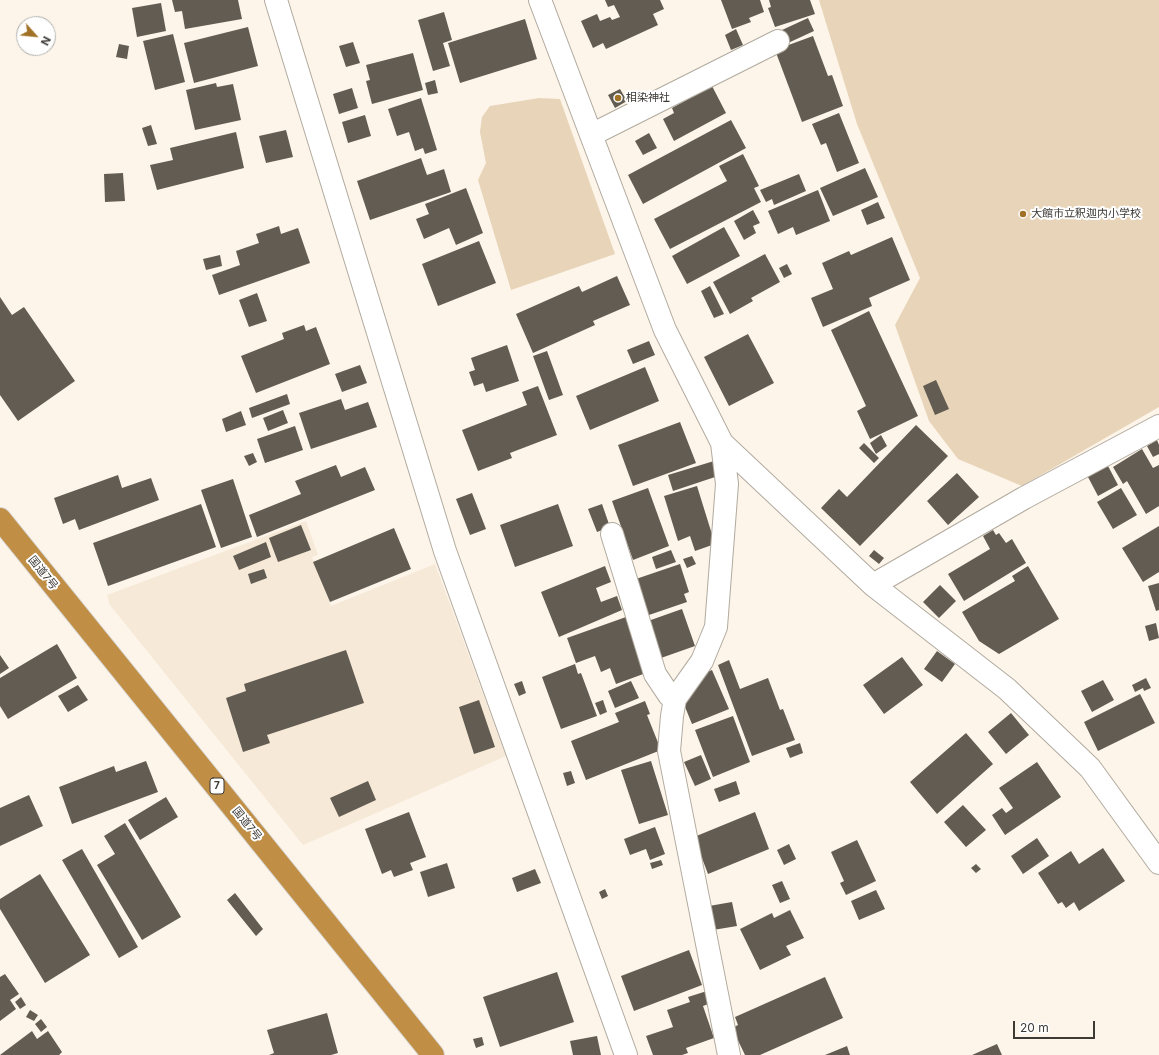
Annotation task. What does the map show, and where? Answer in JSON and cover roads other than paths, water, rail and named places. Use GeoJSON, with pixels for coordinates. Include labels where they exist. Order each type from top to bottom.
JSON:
{"type":"FeatureCollection","features":[{"type":"Feature","properties":{"kind":"highway","name":"国道7号"},"geometry":{"type":"LineString","coordinates":[[2,526],[226,796],[433,1055]]}},
{"type":"Feature","properties":{"kind":"street"},"geometry":{"type":"LineString","coordinates":[[276,0],[445,551],[626,1055]]}},
{"type":"Feature","properties":{"kind":"street"},"geometry":{"type":"LineString","coordinates":[[540,0],[665,330],[722,443],[872,585],[1007,689],[1090,768],[1159,863]]}},
{"type":"Feature","properties":{"kind":"street"},"geometry":{"type":"LineString","coordinates":[[591,135],[778,41]]}},
{"type":"Feature","properties":{"kind":"street"},"geometry":{"type":"LineString","coordinates":[[872,585],[1024,498],[1159,426]]}},
{"type":"Feature","properties":{"kind":"street"},"geometry":{"type":"LineString","coordinates":[[722,443],[727,484],[716,627],[702,661],[675,699],[669,751],[730,1055]]}},
{"type":"Feature","properties":{"kind":"street"},"geometry":{"type":"LineString","coordinates":[[612,534],[655,674],[669,695],[675,699]]}},
{"type":"Feature","properties":{"kind":"place","name":"相染神社"},"geometry":{"type":"Point","coordinates":[618,98]}},
{"type":"Feature","properties":{"kind":"place","name":"大館市立釈迦内小学校"},"geometry":{"type":"Point","coordinates":[1023,214]}}]}
